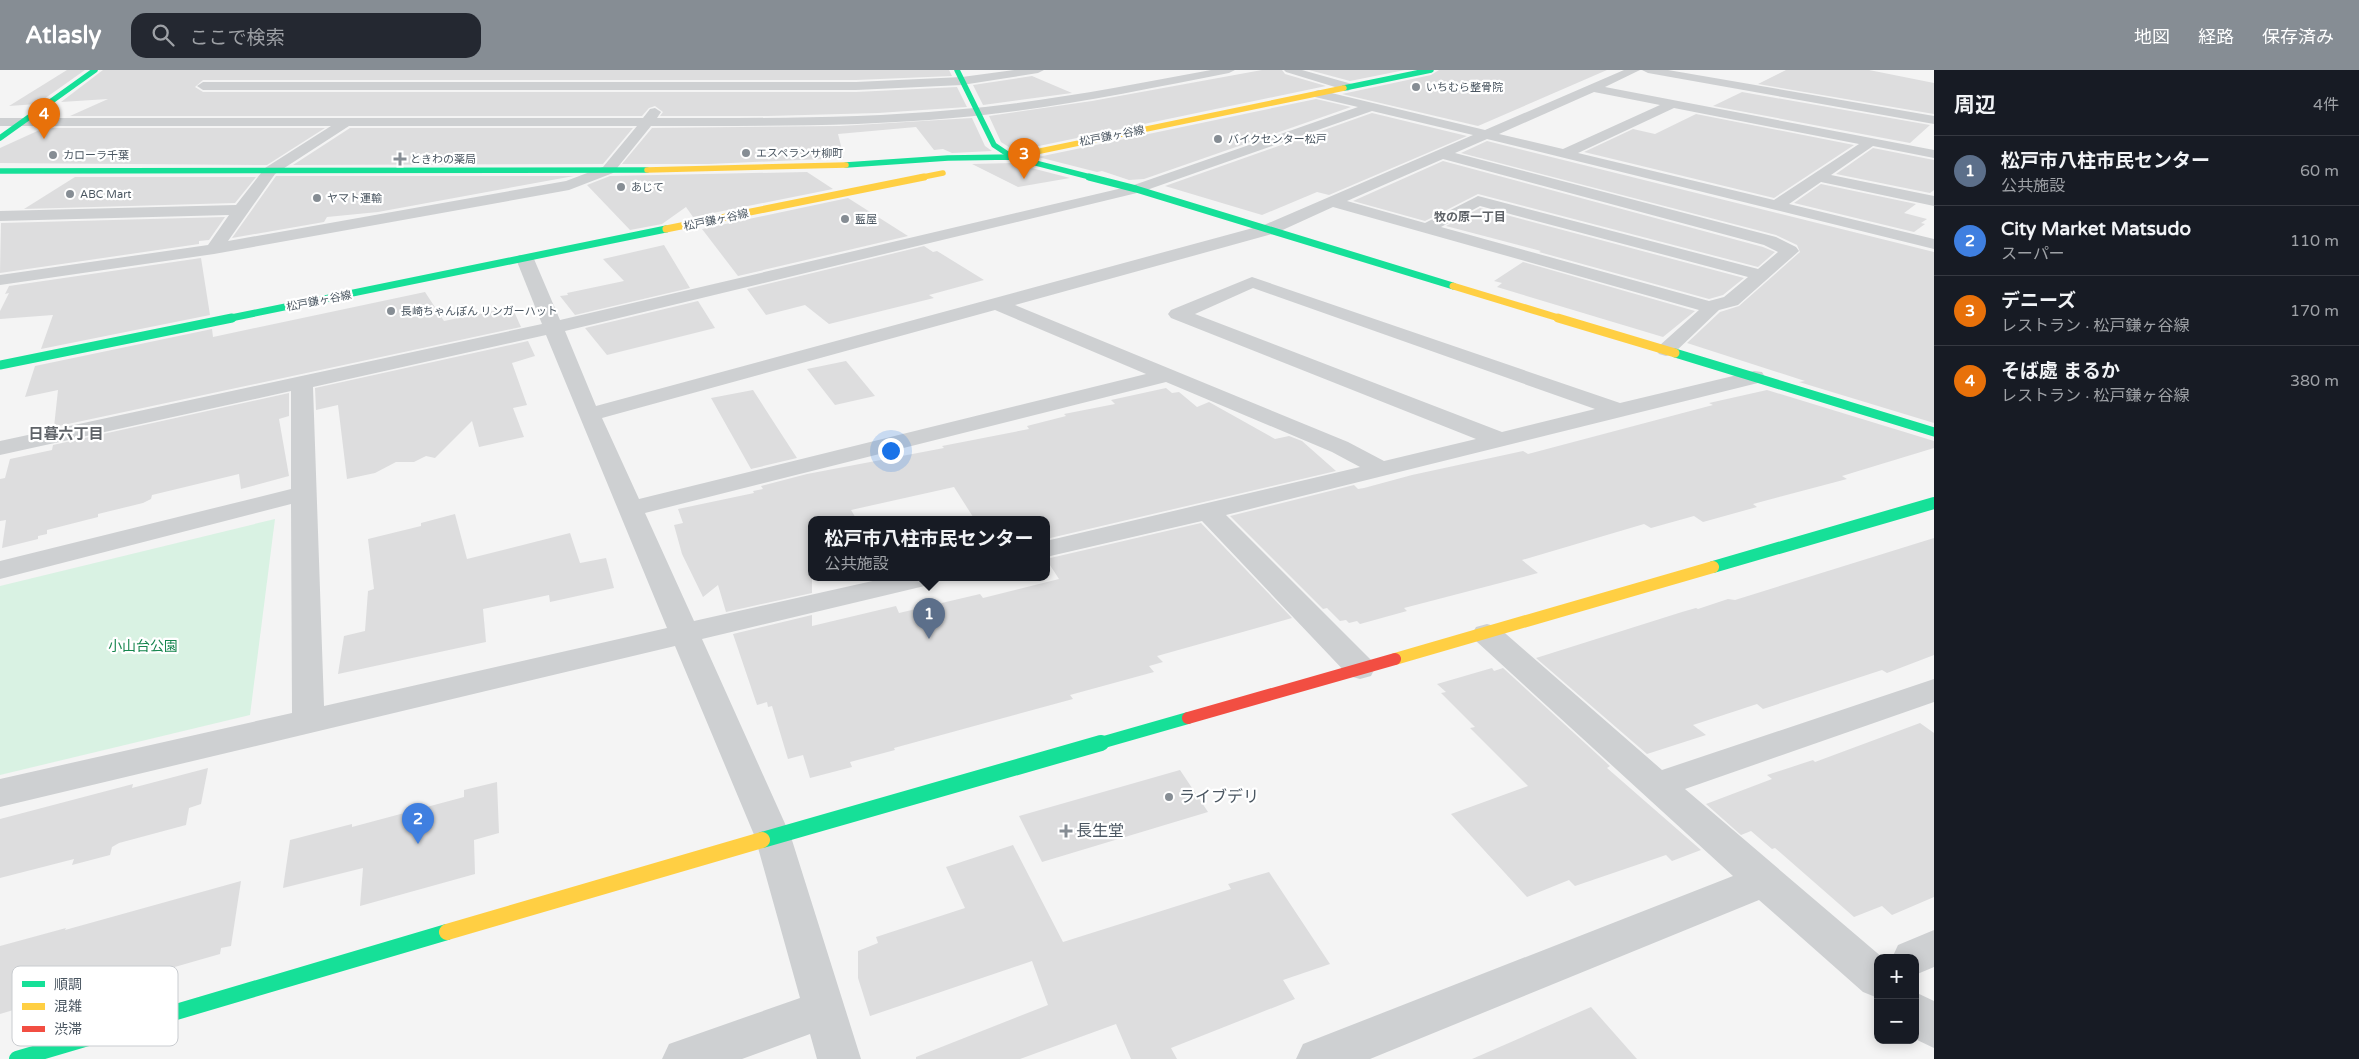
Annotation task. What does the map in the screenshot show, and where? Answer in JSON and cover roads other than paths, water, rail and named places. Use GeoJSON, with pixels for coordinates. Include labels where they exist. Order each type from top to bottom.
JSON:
{"type":"FeatureCollection","features":[{"type":"Feature","properties":{"kind":"street"},"geometry":{"type":"LineString","coordinates":[[0,138],[95,70]]}},
{"type":"Feature","properties":{"kind":"street"},"geometry":{"type":"LineString","coordinates":[[214,249],[270,170],[427,70]]}},
{"type":"Feature","properties":{"kind":"street"},"geometry":{"type":"LineString","coordinates":[[3,282],[214,249],[568,185],[608,170],[690,70]]}},
{"type":"Feature","properties":{"kind":"street"},"geometry":{"type":"LineString","coordinates":[[213,75],[200,89],[402,86],[856,86],[960,75],[1038,70]]}},
{"type":"Feature","properties":{"kind":"street"},"geometry":{"type":"LineString","coordinates":[[0,122],[818,122],[976,112],[1068,100],[1229,70]]}},
{"type":"Feature","properties":{"kind":"street"},"geometry":{"type":"LineString","coordinates":[[1290,70],[1349,87]]}},
{"type":"Feature","properties":{"kind":"street","name":"松戸鎌ヶ谷線"},"geometry":{"type":"LineString","coordinates":[[0,365],[861,190],[1431,70]]}},
{"type":"Feature","properties":{"kind":"street"},"geometry":{"type":"LineString","coordinates":[[589,415],[1270,229],[1634,70]]}},
{"type":"Feature","properties":{"kind":"street"},"geometry":{"type":"LineString","coordinates":[[1648,70],[1934,120]]}},
{"type":"Feature","properties":{"kind":"street"},"geometry":{"type":"LineString","coordinates":[[960,75],[976,112],[994,145],[1012,157]]}},
{"type":"Feature","properties":{"kind":"street"},"geometry":{"type":"LineString","coordinates":[[1592,88],[1934,154]]}},
{"type":"Feature","properties":{"kind":"street"},"geometry":{"type":"LineString","coordinates":[[1319,94],[1934,244]]}},
{"type":"Feature","properties":{"kind":"street"},"geometry":{"type":"LineString","coordinates":[[1565,154],[1672,104]]}},
{"type":"Feature","properties":{"kind":"street"},"geometry":{"type":"LineString","coordinates":[[0,448],[553,328],[1136,188],[1371,107]]}},
{"type":"Feature","properties":{"kind":"street"},"geometry":{"type":"LineString","coordinates":[[166,122],[178,110]]}},
{"type":"Feature","properties":{"kind":"street"},"geometry":{"type":"LineString","coordinates":[[1776,206],[1870,142]]}},
{"type":"Feature","properties":{"kind":"street"},"geometry":{"type":"LineString","coordinates":[[1854,152],[1934,168]]}},
{"type":"Feature","properties":{"kind":"street"},"geometry":{"type":"LineString","coordinates":[[1332,202],[1708,307],[1731,301],[1790,251],[1770,241],[1442,154]]}},
{"type":"Feature","properties":{"kind":"street"},"geometry":{"type":"LineString","coordinates":[[0,171],[763,169],[948,158],[1012,157],[1136,188],[1934,432]]}},
{"type":"Feature","properties":{"kind":"street"},"geometry":{"type":"LineString","coordinates":[[1819,177],[1934,202]]}},
{"type":"Feature","properties":{"kind":"street"},"geometry":{"type":"LineString","coordinates":[[1427,228],[1478,202],[1760,275]]}},
{"type":"Feature","properties":{"kind":"street"},"geometry":{"type":"LineString","coordinates":[[0,216],[242,210]]}},
{"type":"Feature","properties":{"kind":"street"},"geometry":{"type":"LineString","coordinates":[[525,259],[589,415],[773,837],[839,1059]]}},
{"type":"Feature","properties":{"kind":"street"},"geometry":{"type":"LineString","coordinates":[[1500,440],[1178,314],[1252,282],[1621,411]]}},
{"type":"Feature","properties":{"kind":"street"},"geometry":{"type":"LineString","coordinates":[[997,304],[1340,447],[1381,469]]}},
{"type":"Feature","properties":{"kind":"street"},"geometry":{"type":"LineString","coordinates":[[1666,350],[1709,311],[1708,307]]}},
{"type":"Feature","properties":{"kind":"street"},"geometry":{"type":"LineString","coordinates":[[631,509],[1168,375]]}},
{"type":"Feature","properties":{"kind":"street"},"geometry":{"type":"LineString","coordinates":[[1050,548],[1208,512],[1754,377]]}},
{"type":"Feature","properties":{"kind":"street"},"geometry":{"type":"LineString","coordinates":[[302,383],[308,722]]}},
{"type":"Feature","properties":{"kind":"street"},"geometry":{"type":"LineString","coordinates":[[0,570],[305,493]]}},
{"type":"Feature","properties":{"kind":"street"},"geometry":{"type":"LineString","coordinates":[[178,1012],[773,837],[1360,668],[1486,634],[1934,503]]}},
{"type":"Feature","properties":{"kind":"street"},"geometry":{"type":"LineString","coordinates":[[1208,512],[1360,668]]}},
{"type":"Feature","properties":{"kind":"street"},"geometry":{"type":"LineString","coordinates":[[0,793],[910,581]]}},
{"type":"Feature","properties":{"kind":"street"},"geometry":{"type":"LineString","coordinates":[[1486,634],[1764,881],[1874,973]]}},
{"type":"Feature","properties":{"kind":"street"},"geometry":{"type":"LineString","coordinates":[[1657,785],[1934,690]]}},
{"type":"Feature","properties":{"kind":"street"},"geometry":{"type":"LineString","coordinates":[[1318,1059],[1764,881]]}},
{"type":"Feature","properties":{"kind":"street"},"geometry":{"type":"LineString","coordinates":[[1919,955],[1934,948]]}},
{"type":"Feature","properties":{"kind":"street"},"geometry":{"type":"LineString","coordinates":[[684,1059],[825,1009]]}},
{"type":"Feature","properties":{"kind":"street"},"geometry":{"type":"LineString","coordinates":[[1919,1015],[1934,1028]]}},
{"type":"Feature","properties":{"kind":"street"},"geometry":{"type":"LineString","coordinates":[[17,1059],[61,1046]]}},
{"type":"Feature","properties":{"kind":"place","name":"いちむら整骨院"},"geometry":{"type":"Point","coordinates":[1416,87]}},
{"type":"Feature","properties":{"kind":"place","name":"そば處 まるか"},"geometry":{"type":"Point","coordinates":[44,139]}},
{"type":"Feature","properties":{"kind":"place","name":"バイクセンター松戸"},"geometry":{"type":"Point","coordinates":[1218,139]}},
{"type":"Feature","properties":{"kind":"place","name":"エスペランサ柳町"},"geometry":{"type":"Point","coordinates":[746,153]}},
{"type":"Feature","properties":{"kind":"place","name":"カローラ千葉"},"geometry":{"type":"Point","coordinates":[53,155]}},
{"type":"Feature","properties":{"kind":"place","name":"ときわの薬局"},"geometry":{"type":"Point","coordinates":[400,159]}},
{"type":"Feature","properties":{"kind":"place","name":"デニーズ"},"geometry":{"type":"Point","coordinates":[1024,179]}},
{"type":"Feature","properties":{"kind":"place","name":"あじて"},"geometry":{"type":"Point","coordinates":[621,187]}},
{"type":"Feature","properties":{"kind":"place","name":"ABC Mart"},"geometry":{"type":"Point","coordinates":[70,194]}},
{"type":"Feature","properties":{"kind":"place","name":"ヤマト運輸"},"geometry":{"type":"Point","coordinates":[317,198]}},
{"type":"Feature","properties":{"kind":"place","name":"藍屋"},"geometry":{"type":"Point","coordinates":[845,219]}},
{"type":"Feature","properties":{"kind":"place","name":"長崎ちゃんぽん リンガーハット"},"geometry":{"type":"Point","coordinates":[391,311]}},
{"type":"Feature","properties":{"kind":"place","name":"松戸市八柱市民センター"},"geometry":{"type":"Point","coordinates":[929,639]}},
{"type":"Feature","properties":{"kind":"place","name":"ライブデリ"},"geometry":{"type":"Point","coordinates":[1169,797]}},
{"type":"Feature","properties":{"kind":"place","name":"長生堂"},"geometry":{"type":"Point","coordinates":[1066,831]}},
{"type":"Feature","properties":{"kind":"place","name":"City Market Matsudo"},"geometry":{"type":"Point","coordinates":[418,844]}},
{"type":"Feature","properties":{"kind":"district","name":"牧の原一丁目"},"geometry":{"type":"Point","coordinates":[1470,217]}},
{"type":"Feature","properties":{"kind":"district","name":"日暮六丁目"},"geometry":{"type":"Point","coordinates":[66,434]}},
{"type":"Feature","properties":{"kind":"park label","name":"小山台公園"},"geometry":{"type":"Point","coordinates":[143,646]}}]}
